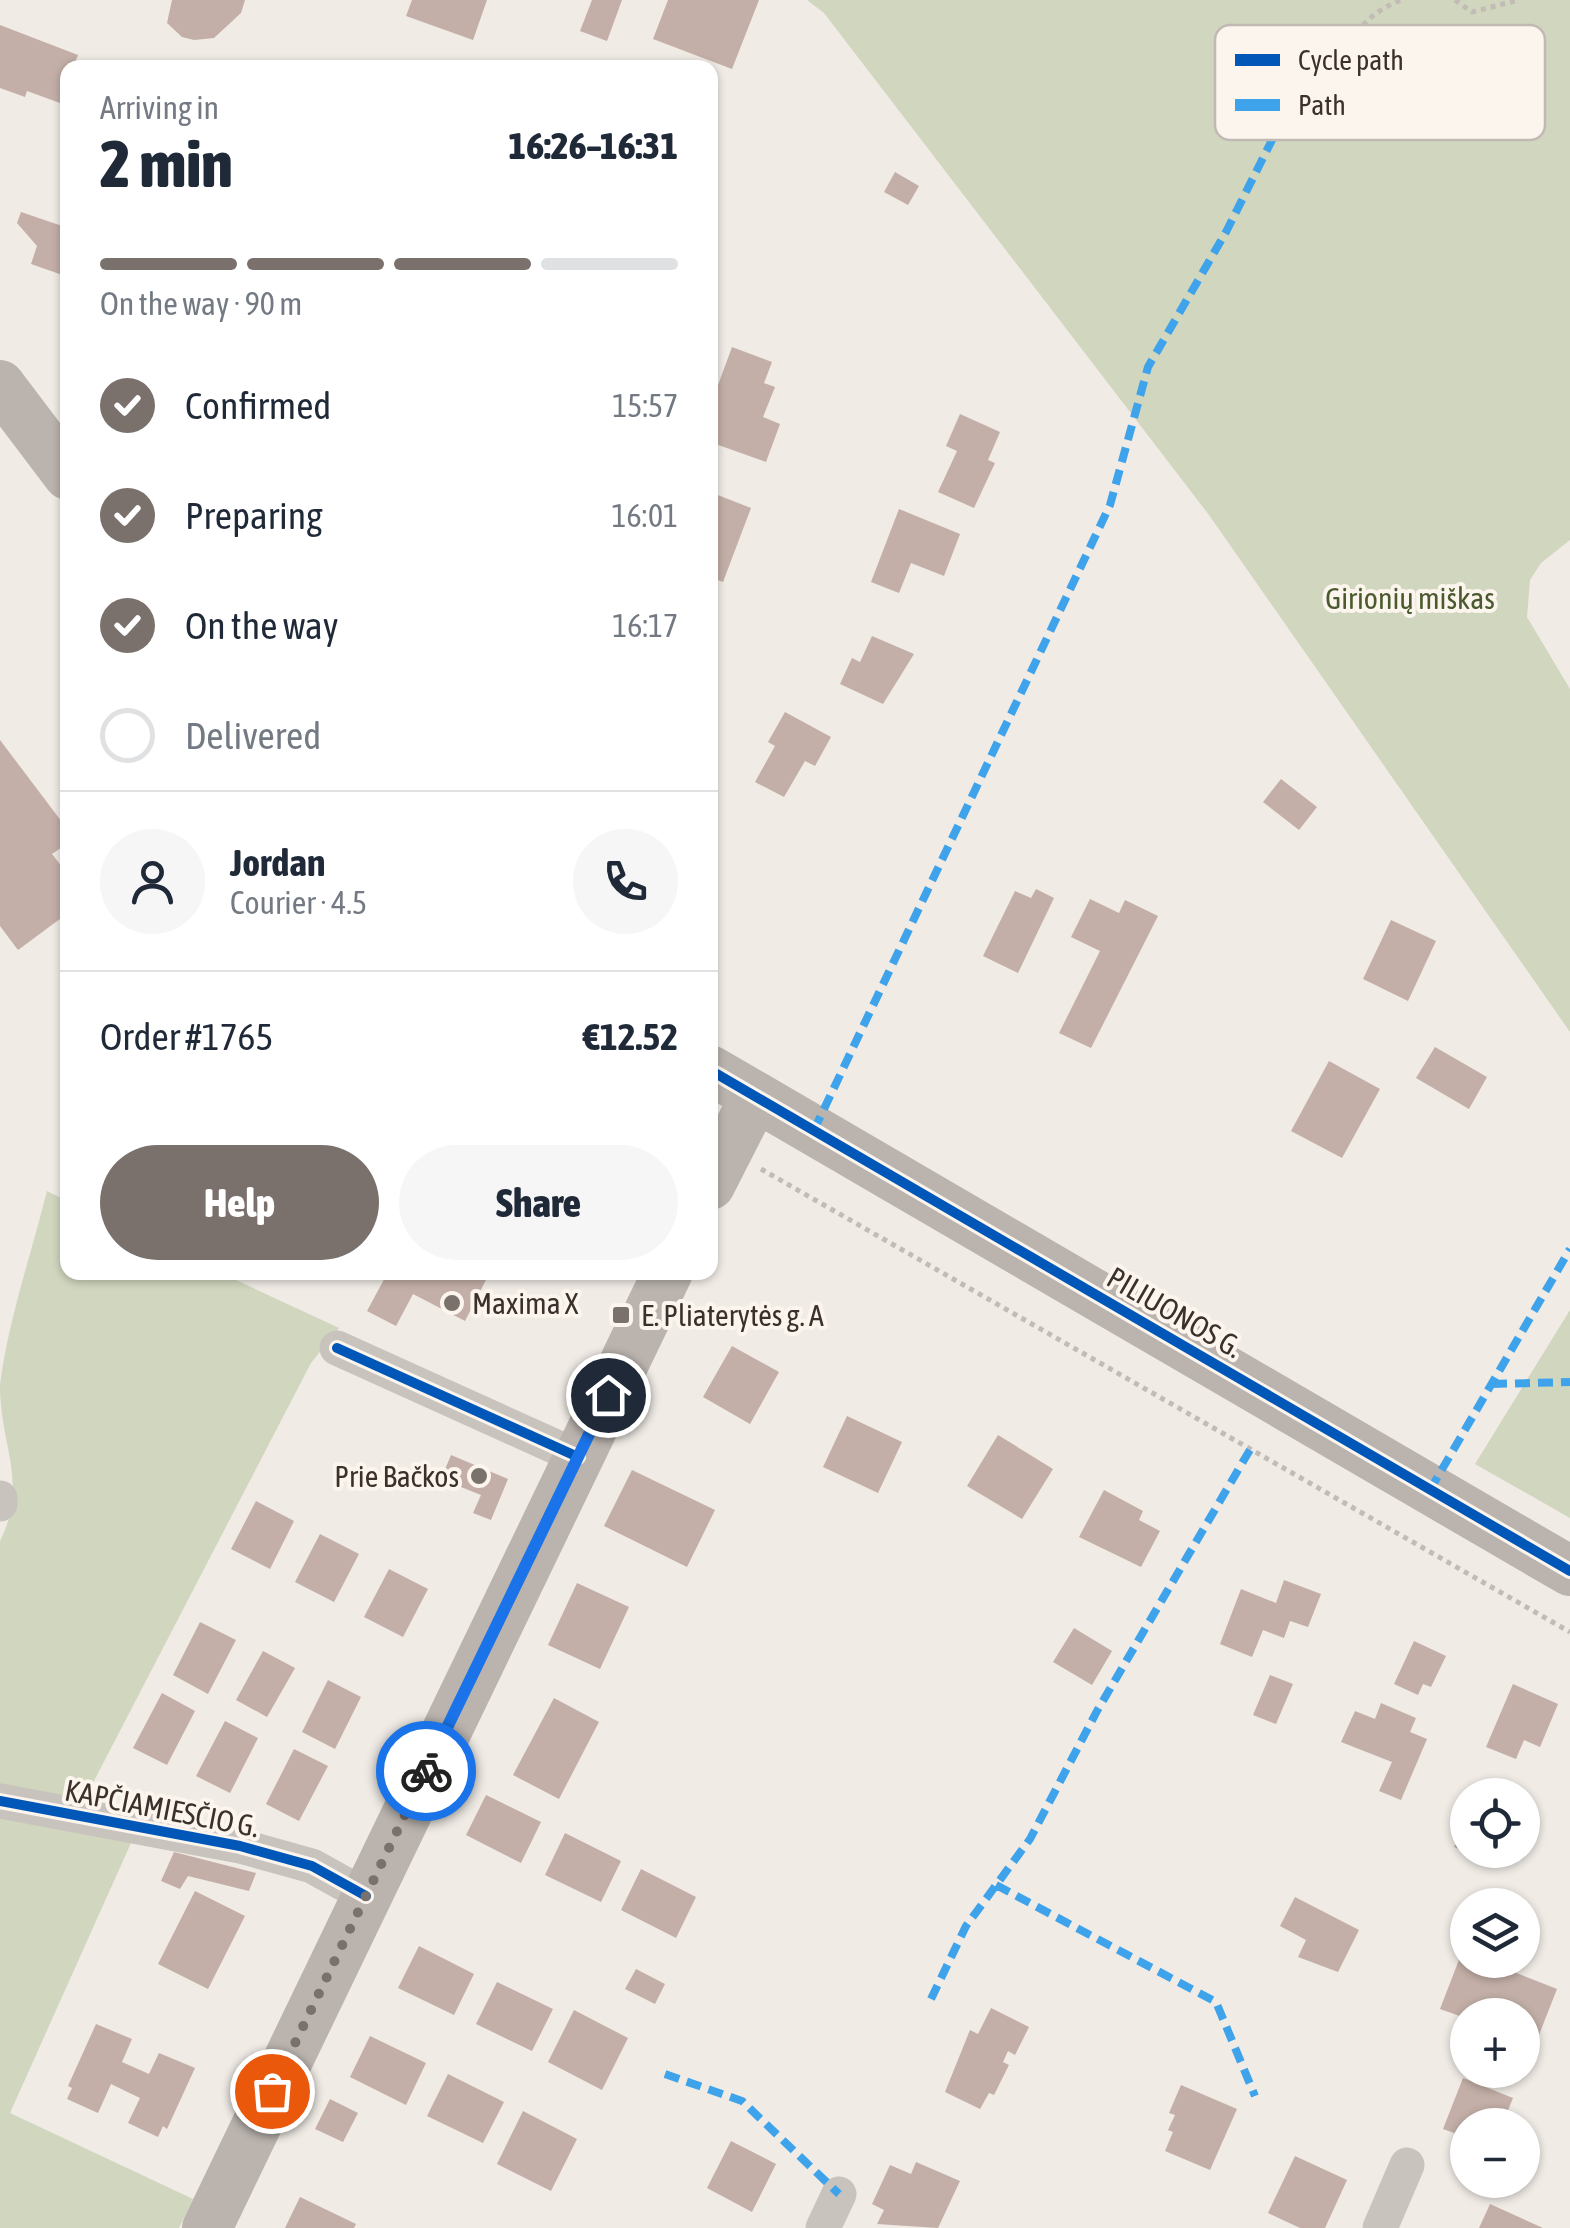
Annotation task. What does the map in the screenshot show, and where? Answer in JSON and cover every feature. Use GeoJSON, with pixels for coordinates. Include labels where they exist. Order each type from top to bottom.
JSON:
{"type":"FeatureCollection","features":[{"type":"Feature","properties":{"kind":"main road"},"geometry":{"type":"LineString","coordinates":[[0,385],[60,464]]}},
{"type":"Feature","properties":{"kind":"main road","name":"PILIUONOS G."},"geometry":{"type":"LineString","coordinates":[[718,1075],[1570,1571]]}},
{"type":"Feature","properties":{"kind":"main road"},"geometry":{"type":"LineString","coordinates":[[718,1167],[756,1097]]}},
{"type":"Feature","properties":{"kind":"main road"},"geometry":{"type":"LineString","coordinates":[[208,2228],[664,1280]]}},
{"type":"Feature","properties":{"kind":"street"},"geometry":{"type":"LineString","coordinates":[[336,1348],[578,1457]]}},
{"type":"Feature","properties":{"kind":"street","name":"KAPČIAMIESČIO G."},"geometry":{"type":"LineString","coordinates":[[0,1801],[240,1846],[312,1866],[366,1896]]}},
{"type":"Feature","properties":{"kind":"street"},"geometry":{"type":"LineString","coordinates":[[1380,2228],[1407,2165]]}},
{"type":"Feature","properties":{"kind":"street"},"geometry":{"type":"LineString","coordinates":[[823,2228],[839,2194]]}},
{"type":"Feature","properties":{"kind":"path"},"geometry":{"type":"LineString","coordinates":[[1362,25],[1375,10],[1402,0]]}},
{"type":"Feature","properties":{"kind":"path"},"geometry":{"type":"LineString","coordinates":[[1454,0],[1472,12],[1520,0]]}},
{"type":"Feature","properties":{"kind":"path"},"geometry":{"type":"LineString","coordinates":[[718,1167],[1570,1632]]}},
{"type":"Feature","properties":{"kind":"green space","name":"Girionių miškas"},"geometry":{"type":"Polygon","coordinates":[[[807,0],[1570,0],[1570,540],[1541,563],[1530,580],[1527,617],[1570,689],[1570,1032],[1209,515],[824,13],[807,0]]]}},
{"type":"Feature","properties":{"kind":"green space"},"geometry":{"type":"Polygon","coordinates":[[[47,1191],[60,1198],[60,1280],[236,1280],[339,1328],[311,1363],[82,1804],[0,1784],[0,1541],[8,1520],[13,1482],[0,1385],[14,1312],[47,1191]]]}},
{"type":"Feature","properties":{"kind":"green space"},"geometry":{"type":"Polygon","coordinates":[[[1570,1310],[1570,1518],[1475,1464],[1570,1310]]]}},
{"type":"Feature","properties":{"kind":"green space"},"geometry":{"type":"Polygon","coordinates":[[[0,1809],[131,1843],[10,2113],[193,2199],[179,2228],[0,2228],[0,1809]]]}},
{"type":"Feature","properties":{"kind":"building"},"geometry":{"type":"Polygon","coordinates":[[[172,0],[245,0],[241,13],[214,38],[194,40],[182,37],[167,23],[172,0]]]}},
{"type":"Feature","properties":{"kind":"building"},"geometry":{"type":"Polygon","coordinates":[[[412,0],[487,0],[473,40],[406,16],[412,0]]]}},
{"type":"Feature","properties":{"kind":"building"},"geometry":{"type":"Polygon","coordinates":[[[592,0],[622,0],[607,41],[580,31],[592,0]]]}},
{"type":"Feature","properties":{"kind":"building"},"geometry":{"type":"Polygon","coordinates":[[[668,0],[759,0],[732,69],[718,64],[718,60],[653,39],[668,0]]]}},
{"type":"Feature","properties":{"kind":"building"},"geometry":{"type":"Polygon","coordinates":[[[0,25],[78,55],[76,60],[60,60],[60,103],[27,91],[25,97],[0,88],[0,25]]]}},
{"type":"Feature","properties":{"kind":"building"},"geometry":{"type":"Polygon","coordinates":[[[895,172],[919,186],[908,205],[884,192],[895,172]]]}},
{"type":"Feature","properties":{"kind":"building"},"geometry":{"type":"Polygon","coordinates":[[[21,212],[60,225],[60,274],[31,264],[37,246],[17,223],[21,212]]]}},
{"type":"Feature","properties":{"kind":"building"},"geometry":{"type":"Polygon","coordinates":[[[732,347],[772,362],[764,383],[775,387],[763,417],[780,424],[766,462],[718,445],[718,385],[732,347]]]}},
{"type":"Feature","properties":{"kind":"building"},"geometry":{"type":"Polygon","coordinates":[[[960,414],[1000,432],[988,460],[995,463],[974,508],[938,492],[957,451],[946,446],[960,414]]]}},
{"type":"Feature","properties":{"kind":"building"},"geometry":{"type":"Polygon","coordinates":[[[718,495],[751,508],[723,582],[718,580],[718,495]]]}},
{"type":"Feature","properties":{"kind":"building"},"geometry":{"type":"Polygon","coordinates":[[[899,509],[960,534],[944,576],[911,563],[899,593],[871,582],[899,509]]]}},
{"type":"Feature","properties":{"kind":"building"},"geometry":{"type":"Polygon","coordinates":[[[872,636],[914,654],[883,704],[840,684],[852,658],[860,662],[872,636]]]}},
{"type":"Feature","properties":{"kind":"building"},"geometry":{"type":"Polygon","coordinates":[[[785,712],[831,737],[815,766],[805,761],[784,797],[755,782],[775,746],[768,742],[785,712]]]}},
{"type":"Feature","properties":{"kind":"building"},"geometry":{"type":"Polygon","coordinates":[[[0,740],[60,819],[60,848],[52,854],[60,864],[60,919],[18,950],[0,926],[0,740]]]}},
{"type":"Feature","properties":{"kind":"building"},"geometry":{"type":"Polygon","coordinates":[[[1281,779],[1317,807],[1299,830],[1263,802],[1281,779]]]}},
{"type":"Feature","properties":{"kind":"building"},"geometry":{"type":"Polygon","coordinates":[[[1036,889],[1054,898],[1018,973],[983,956],[1015,891],[1031,898],[1036,889]]]}},
{"type":"Feature","properties":{"kind":"building"},"geometry":{"type":"Polygon","coordinates":[[[1090,899],[1119,913],[1125,900],[1158,916],[1091,1048],[1059,1033],[1100,951],[1071,937],[1090,899]]]}},
{"type":"Feature","properties":{"kind":"building"},"geometry":{"type":"Polygon","coordinates":[[[1391,920],[1436,941],[1408,1001],[1363,979],[1391,920]]]}},
{"type":"Feature","properties":{"kind":"building"},"geometry":{"type":"Polygon","coordinates":[[[1435,1047],[1487,1077],[1469,1109],[1416,1078],[1435,1047]]]}},
{"type":"Feature","properties":{"kind":"building"},"geometry":{"type":"Polygon","coordinates":[[[1329,1061],[1380,1089],[1342,1158],[1291,1131],[1329,1061]]]}},
{"type":"Feature","properties":{"kind":"building","name":"Maxima X"},"geometry":{"type":"Polygon","coordinates":[[[384,1280],[486,1280],[465,1321],[413,1294],[396,1326],[367,1311],[384,1280]]]}},
{"type":"Feature","properties":{"kind":"building"},"geometry":{"type":"Polygon","coordinates":[[[732,1346],[779,1372],[750,1424],[703,1397],[732,1346]]]}},
{"type":"Feature","properties":{"kind":"building"},"geometry":{"type":"Polygon","coordinates":[[[847,1416],[902,1442],[878,1493],[823,1467],[847,1416]]]}},
{"type":"Feature","properties":{"kind":"building"},"geometry":{"type":"Polygon","coordinates":[[[998,1435],[1053,1469],[1022,1519],[967,1486],[998,1435]]]}},
{"type":"Feature","properties":{"kind":"building"},"geometry":{"type":"Polygon","coordinates":[[[451,1455],[508,1479],[491,1520],[473,1513],[481,1495],[441,1479],[451,1455]]]}},
{"type":"Feature","properties":{"kind":"building"},"geometry":{"type":"Polygon","coordinates":[[[632,1470],[715,1510],[687,1567],[604,1526],[632,1470]]]}},
{"type":"Feature","properties":{"kind":"building"},"geometry":{"type":"Polygon","coordinates":[[[1104,1490],[1143,1511],[1139,1520],[1160,1531],[1141,1567],[1079,1537],[1104,1490]]]}},
{"type":"Feature","properties":{"kind":"building"},"geometry":{"type":"Polygon","coordinates":[[[256,1501],[294,1521],[270,1569],[231,1549],[256,1501]]]}},
{"type":"Feature","properties":{"kind":"building"},"geometry":{"type":"Polygon","coordinates":[[[320,1534],[359,1554],[334,1602],[295,1582],[320,1534]]]}},
{"type":"Feature","properties":{"kind":"building"},"geometry":{"type":"Polygon","coordinates":[[[389,1569],[428,1589],[403,1637],[364,1617],[389,1569]]]}},
{"type":"Feature","properties":{"kind":"building"},"geometry":{"type":"Polygon","coordinates":[[[1284,1580],[1321,1594],[1308,1627],[1290,1621],[1284,1638],[1263,1630],[1252,1657],[1220,1644],[1241,1589],[1276,1603],[1284,1580]]]}},
{"type":"Feature","properties":{"kind":"building"},"geometry":{"type":"Polygon","coordinates":[[[577,1583],[629,1607],[600,1669],[548,1645],[577,1583]]]}},
{"type":"Feature","properties":{"kind":"building"},"geometry":{"type":"Polygon","coordinates":[[[200,1622],[236,1640],[208,1694],[173,1675],[200,1622]]]}},
{"type":"Feature","properties":{"kind":"building"},"geometry":{"type":"Polygon","coordinates":[[[1074,1628],[1112,1651],[1092,1685],[1053,1662],[1074,1628]]]}},
{"type":"Feature","properties":{"kind":"building"},"geometry":{"type":"Polygon","coordinates":[[[1414,1641],[1446,1656],[1431,1687],[1423,1684],[1418,1695],[1394,1684],[1414,1641]]]}},
{"type":"Feature","properties":{"kind":"building"},"geometry":{"type":"Polygon","coordinates":[[[263,1651],[295,1668],[267,1717],[236,1700],[263,1651]]]}},
{"type":"Feature","properties":{"kind":"building"},"geometry":{"type":"Polygon","coordinates":[[[1270,1675],[1293,1684],[1276,1724],[1253,1715],[1270,1675]]]}},
{"type":"Feature","properties":{"kind":"building"},"geometry":{"type":"Polygon","coordinates":[[[328,1680],[361,1697],[335,1749],[302,1732],[328,1680]]]}},
{"type":"Feature","properties":{"kind":"building"},"geometry":{"type":"Polygon","coordinates":[[[1513,1684],[1558,1704],[1540,1747],[1524,1740],[1516,1759],[1486,1747],[1513,1684]]]}},
{"type":"Feature","properties":{"kind":"building"},"geometry":{"type":"Polygon","coordinates":[[[162,1693],[195,1711],[167,1765],[133,1748],[162,1693]]]}},
{"type":"Feature","properties":{"kind":"building"},"geometry":{"type":"Polygon","coordinates":[[[554,1698],[599,1722],[559,1799],[513,1775],[554,1698]]]}},
{"type":"Feature","properties":{"kind":"building"},"geometry":{"type":"Polygon","coordinates":[[[1381,1703],[1416,1718],[1410,1732],[1427,1739],[1401,1800],[1379,1791],[1392,1762],[1341,1742],[1355,1711],[1375,1719],[1381,1703]]]}},
{"type":"Feature","properties":{"kind":"building"},"geometry":{"type":"Polygon","coordinates":[[[225,1721],[258,1738],[230,1793],[196,1776],[225,1721]]]}},
{"type":"Feature","properties":{"kind":"building"},"geometry":{"type":"Polygon","coordinates":[[[294,1749],[328,1766],[299,1821],[266,1804],[294,1749]]]}},
{"type":"Feature","properties":{"kind":"building"},"geometry":{"type":"Polygon","coordinates":[[[486,1795],[541,1822],[521,1863],[466,1835],[486,1795]]]}},
{"type":"Feature","properties":{"kind":"building"},"geometry":{"type":"Polygon","coordinates":[[[565,1833],[621,1861],[601,1902],[545,1875],[565,1833]]]}},
{"type":"Feature","properties":{"kind":"building"},"geometry":{"type":"Polygon","coordinates":[[[174,1852],[256,1873],[249,1891],[188,1876],[180,1889],[161,1881],[174,1852]]]}},
{"type":"Feature","properties":{"kind":"building"},"geometry":{"type":"Polygon","coordinates":[[[641,1869],[696,1897],[676,1938],[621,1910],[641,1869]]]}},
{"type":"Feature","properties":{"kind":"building"},"geometry":{"type":"Polygon","coordinates":[[[195,1891],[245,1916],[208,1989],[158,1964],[195,1891]]]}},
{"type":"Feature","properties":{"kind":"building"},"geometry":{"type":"Polygon","coordinates":[[[1295,1897],[1359,1930],[1338,1972],[1298,1957],[1306,1940],[1280,1926],[1295,1897]]]}},
{"type":"Feature","properties":{"kind":"building"},"geometry":{"type":"Polygon","coordinates":[[[419,1946],[474,1974],[454,2015],[398,1988],[419,1946]]]}},
{"type":"Feature","properties":{"kind":"building"},"geometry":{"type":"Polygon","coordinates":[[[636,1969],[665,1984],[655,2004],[625,1989],[636,1969]]]}},
{"type":"Feature","properties":{"kind":"building"},"geometry":{"type":"Polygon","coordinates":[[[1452,1978],[1529,1978],[1557,1989],[1540,2032],[1540,1998],[1450,1998],[1450,2013],[1440,2009],[1452,1978]]]}},
{"type":"Feature","properties":{"kind":"building"},"geometry":{"type":"Polygon","coordinates":[[[497,1982],[553,2009],[532,2051],[476,2024],[497,1982]]]}},
{"type":"Feature","properties":{"kind":"building"},"geometry":{"type":"Polygon","coordinates":[[[991,2008],[1029,2027],[1015,2055],[1008,2051],[1003,2062],[1009,2065],[994,2095],[989,2093],[980,2109],[945,2092],[970,2030],[978,2034],[991,2008]]]}},
{"type":"Feature","properties":{"kind":"building"},"geometry":{"type":"Polygon","coordinates":[[[574,2010],[628,2038],[602,2090],[548,2062],[574,2010]]]}},
{"type":"Feature","properties":{"kind":"building"},"geometry":{"type":"Polygon","coordinates":[[[96,2024],[132,2039],[122,2062],[149,2074],[159,2053],[195,2068],[167,2129],[163,2126],[158,2137],[128,2123],[140,2098],[111,2084],[98,2113],[67,2099],[72,2088],[68,2086],[96,2024]]]}},
{"type":"Feature","properties":{"kind":"building"},"geometry":{"type":"Polygon","coordinates":[[[370,2036],[426,2063],[406,2105],[350,2077],[370,2036]]]}},
{"type":"Feature","properties":{"kind":"building"},"geometry":{"type":"Polygon","coordinates":[[[448,2074],[504,2102],[483,2143],[427,2116],[448,2074]]]}},
{"type":"Feature","properties":{"kind":"building"},"geometry":{"type":"Polygon","coordinates":[[[1181,2085],[1237,2109],[1210,2170],[1165,2151],[1175,2115],[1169,2113],[1181,2085]]]}},
{"type":"Feature","properties":{"kind":"building"},"geometry":{"type":"Polygon","coordinates":[[[1459,2088],[1488,2088],[1513,2098],[1509,2108],[1451,2108],[1459,2088]]]}},
{"type":"Feature","properties":{"kind":"building"},"geometry":{"type":"Polygon","coordinates":[[[330,2099],[358,2113],[343,2142],[315,2129],[330,2099]]]}},
{"type":"Feature","properties":{"kind":"building"},"geometry":{"type":"Polygon","coordinates":[[[523,2111],[577,2139],[551,2191],[497,2164],[523,2111]]]}},
{"type":"Feature","properties":{"kind":"building"},"geometry":{"type":"Polygon","coordinates":[[[1450,2111],[1450,2132],[1443,2129],[1450,2111]]]}},
{"type":"Feature","properties":{"kind":"building"},"geometry":{"type":"Polygon","coordinates":[[[731,2141],[776,2164],[752,2212],[707,2188],[731,2141]]]}},
{"type":"Feature","properties":{"kind":"building"},"geometry":{"type":"Polygon","coordinates":[[[1295,2156],[1347,2180],[1325,2228],[1300,2228],[1268,2213],[1295,2156]]]}},
{"type":"Feature","properties":{"kind":"building"},"geometry":{"type":"Polygon","coordinates":[[[916,2162],[960,2181],[938,2228],[877,2224],[884,2210],[872,2204],[890,2165],[911,2174],[916,2162]]]}},
{"type":"Feature","properties":{"kind":"building"},"geometry":{"type":"Polygon","coordinates":[[[300,2197],[356,2224],[354,2228],[285,2228],[300,2197]]]}},
{"type":"Feature","properties":{"kind":"building"},"geometry":{"type":"Polygon","coordinates":[[[1490,2204],[1543,2228],[1479,2228],[1490,2204]]]}},
{"type":"Feature","properties":{"kind":"marked path"},"geometry":{"type":"LineString","coordinates":[[814,1130],[1110,505],[1148,367],[1226,232],[1272,140]]}},
{"type":"Feature","properties":{"kind":"marked path"},"geometry":{"type":"LineString","coordinates":[[1430,1490],[1570,1249]]}},
{"type":"Feature","properties":{"kind":"marked path"},"geometry":{"type":"LineString","coordinates":[[1492,1384],[1570,1382]]}},
{"type":"Feature","properties":{"kind":"marked path"},"geometry":{"type":"LineString","coordinates":[[931,1999],[966,1926],[1030,1839],[1097,1711],[1251,1448]]}},
{"type":"Feature","properties":{"kind":"marked path"},"geometry":{"type":"LineString","coordinates":[[996,1885],[1216,2002],[1255,2096]]}},
{"type":"Feature","properties":{"kind":"marked path"},"geometry":{"type":"LineString","coordinates":[[665,2074],[742,2101],[839,2194]]}},
{"type":"Feature","properties":{"kind":"cycle path"},"geometry":{"type":"LineString","coordinates":[[718,1075],[1570,1571]]}},
{"type":"Feature","properties":{"kind":"cycle path"},"geometry":{"type":"LineString","coordinates":[[337,1348],[578,1457]]}},
{"type":"Feature","properties":{"kind":"cycle path"},"geometry":{"type":"LineString","coordinates":[[0,1801],[240,1846],[312,1866],[366,1896]]}},
{"type":"Feature","properties":{"kind":"way so far"},"geometry":{"type":"LineString","coordinates":[[272,2091],[426,1771]]}},
{"type":"Feature","properties":{"kind":"place","name":"Maxima X"},"geometry":{"type":"Point","coordinates":[452,1303]}},
{"type":"Feature","properties":{"kind":"place","name":"E. Pliaterytės g. A"},"geometry":{"type":"Point","coordinates":[621,1315]}},
{"type":"Feature","properties":{"kind":"place","name":"Prie Bačkos"},"geometry":{"type":"Point","coordinates":[479,1476]}},
{"type":"Feature","properties":{"kind":"route"},"geometry":{"type":"LineString","coordinates":[[426,1771],[608,1395]]}}]}
